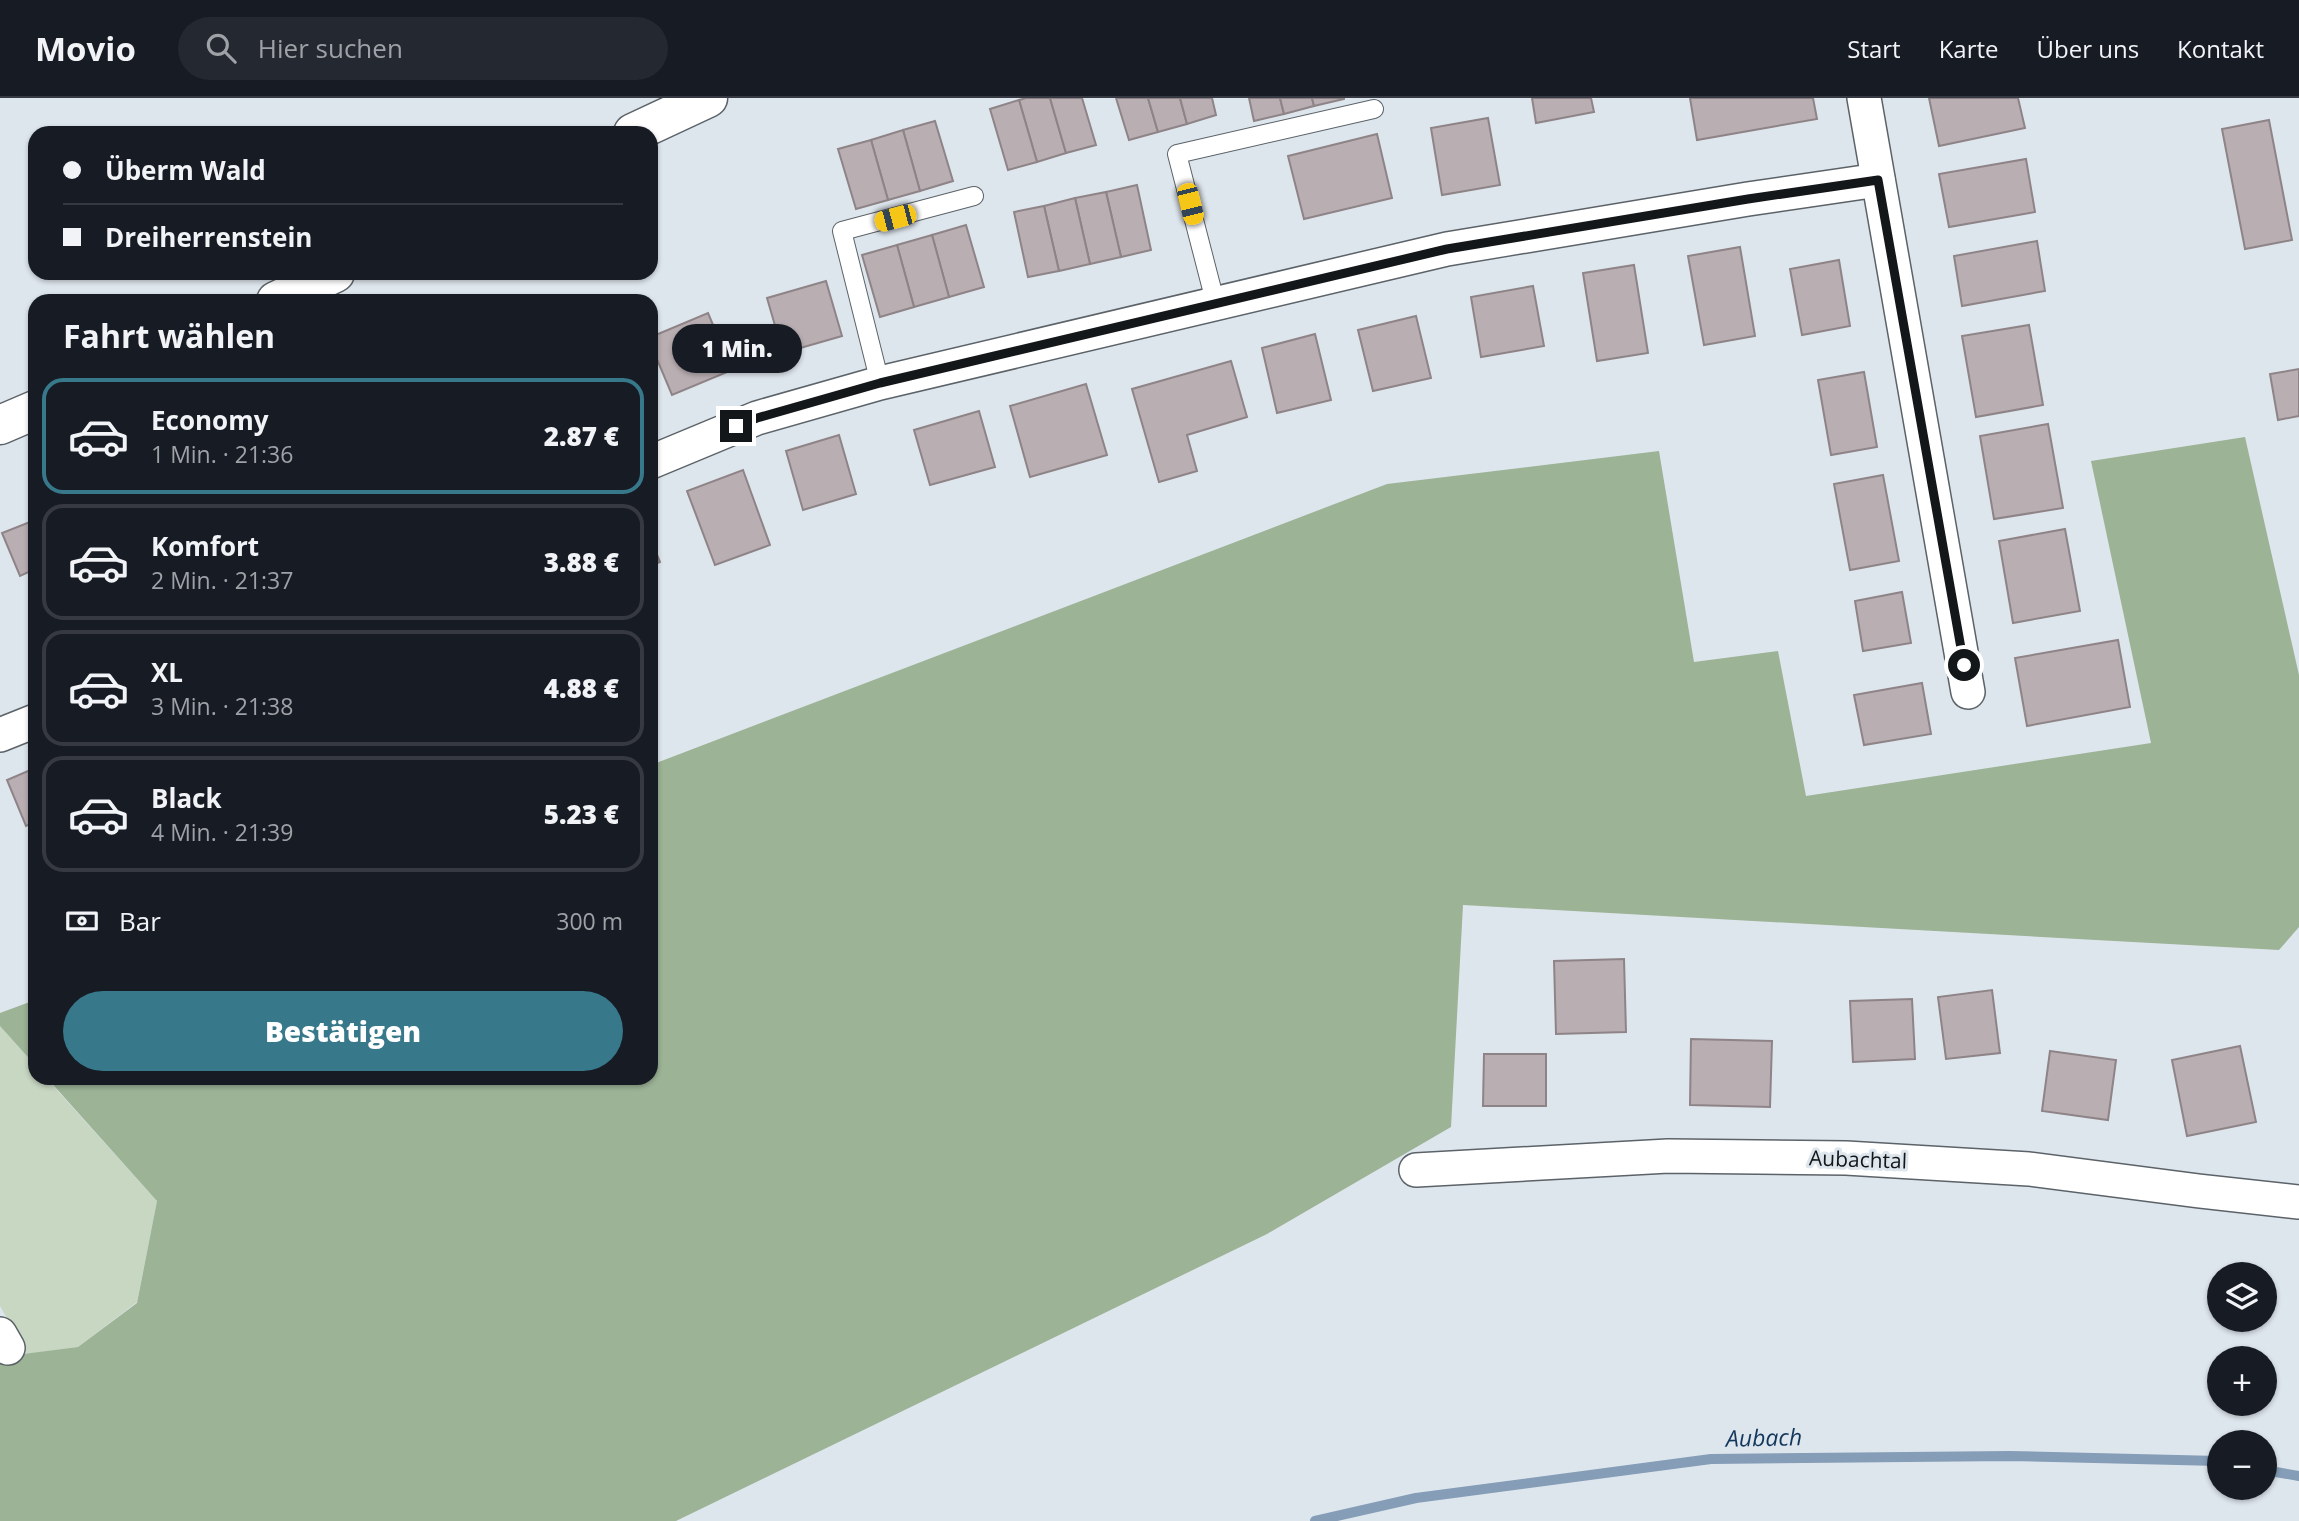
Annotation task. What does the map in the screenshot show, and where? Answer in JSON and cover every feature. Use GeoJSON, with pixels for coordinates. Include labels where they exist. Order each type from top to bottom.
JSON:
{"type":"FeatureCollection","features":[{"type":"Feature","properties":{"kind":"main road"},"geometry":{"type":"LineString","coordinates":[[648,126],[708,98]]}},
{"type":"Feature","properties":{"kind":"main road"},"geometry":{"type":"LineString","coordinates":[[291,294],[320,280]]}},
{"type":"Feature","properties":{"kind":"main road"},"geometry":{"type":"LineString","coordinates":[[0,425],[28,413]]}},
{"type":"Feature","properties":{"kind":"street"},"geometry":{"type":"LineString","coordinates":[[1864,98],[1968,692]]}},
{"type":"Feature","properties":{"kind":"street"},"geometry":{"type":"LineString","coordinates":[[658,459],[757,418],[880,383],[1447,249],[1878,180]]}},
{"type":"Feature","properties":{"kind":"street"},"geometry":{"type":"LineString","coordinates":[[0,735],[28,723]]}},
{"type":"Feature","properties":{"kind":"street","name":"Aubachtal"},"geometry":{"type":"LineString","coordinates":[[1416,1170],[1668,1156],[1846,1158],[2029,1168],[2299,1202]]}},
{"type":"Feature","properties":{"kind":"lane"},"geometry":{"type":"LineString","coordinates":[[1216,305],[1177,154],[1374,109]]}},
{"type":"Feature","properties":{"kind":"lane"},"geometry":{"type":"LineString","coordinates":[[880,383],[842,232],[974,197]]}},
{"type":"Feature","properties":{"kind":"green space"},"geometry":{"type":"Polygon","coordinates":[[[2245,437],[2299,675],[2299,927],[2279,950],[1463,905],[1451,1127],[1267,1234],[676,1521],[0,1521],[0,1357],[78,1347],[137,1303],[157,1201],[53,1085],[658,1085],[658,762],[1387,484],[1659,451],[1694,662],[1778,651],[1806,796],[2151,743],[2091,461],[2245,437]]]}},
{"type":"Feature","properties":{"kind":"green space"},"geometry":{"type":"Polygon","coordinates":[[[28,1003],[28,1057],[0,1026],[0,1013],[28,1003]]]}},
{"type":"Feature","properties":{"kind":"green space"},"geometry":{"type":"Polygon","coordinates":[[[0,1026],[28,1057],[28,1085],[52,1085],[157,1201],[137,1302],[78,1347],[27,1354],[0,1306],[0,1026]]]}},
{"type":"Feature","properties":{"kind":"building"},"geometry":{"type":"Polygon","coordinates":[[[1050,98],[1066,153],[1037,162],[1019,100],[1050,98]]]}},
{"type":"Feature","properties":{"kind":"building"},"geometry":{"type":"Polygon","coordinates":[[[1050,98],[1082,98],[1096,145],[1066,153],[1050,98]]]}},
{"type":"Feature","properties":{"kind":"building"},"geometry":{"type":"Polygon","coordinates":[[[1116,98],[1148,98],[1158,132],[1129,140],[1116,98]]]}},
{"type":"Feature","properties":{"kind":"building"},"geometry":{"type":"Polygon","coordinates":[[[1148,98],[1180,98],[1187,124],[1158,132],[1148,98]]]}},
{"type":"Feature","properties":{"kind":"building"},"geometry":{"type":"Polygon","coordinates":[[[1180,98],[1212,98],[1216,115],[1187,124],[1180,98]]]}},
{"type":"Feature","properties":{"kind":"building"},"geometry":{"type":"Polygon","coordinates":[[[1249,98],[1280,98],[1284,114],[1254,121],[1249,98]]]}},
{"type":"Feature","properties":{"kind":"building"},"geometry":{"type":"Polygon","coordinates":[[[1280,98],[1312,98],[1314,106],[1284,114],[1280,98]]]}},
{"type":"Feature","properties":{"kind":"building"},"geometry":{"type":"Polygon","coordinates":[[[1312,98],[1344,98],[1344,99],[1314,106],[1312,98]]]}},
{"type":"Feature","properties":{"kind":"building"},"geometry":{"type":"Polygon","coordinates":[[[1532,98],[1591,98],[1594,112],[1536,123],[1532,98]]]}},
{"type":"Feature","properties":{"kind":"building"},"geometry":{"type":"Polygon","coordinates":[[[1690,98],[1813,98],[1817,119],[1697,140],[1690,98]]]}},
{"type":"Feature","properties":{"kind":"building"},"geometry":{"type":"Polygon","coordinates":[[[1929,98],[2018,98],[2025,128],[1939,146],[1929,98]]]}},
{"type":"Feature","properties":{"kind":"building"},"geometry":{"type":"Polygon","coordinates":[[[1019,100],[1037,162],[1008,170],[990,109],[1019,100]]]}},
{"type":"Feature","properties":{"kind":"building"},"geometry":{"type":"Polygon","coordinates":[[[1488,118],[1500,185],[1442,195],[1431,128],[1488,118]]]}},
{"type":"Feature","properties":{"kind":"building"},"geometry":{"type":"Polygon","coordinates":[[[2269,120],[2292,240],[2245,249],[2222,129],[2269,120]]]}},
{"type":"Feature","properties":{"kind":"building"},"geometry":{"type":"Polygon","coordinates":[[[935,121],[953,181],[920,191],[903,130],[935,121]]]}},
{"type":"Feature","properties":{"kind":"building"},"geometry":{"type":"Polygon","coordinates":[[[903,130],[920,191],[888,200],[871,140],[903,130]]]}},
{"type":"Feature","properties":{"kind":"building"},"geometry":{"type":"Polygon","coordinates":[[[1377,134],[1392,198],[1304,219],[1288,156],[1377,134]]]}},
{"type":"Feature","properties":{"kind":"building"},"geometry":{"type":"Polygon","coordinates":[[[871,140],[888,200],[856,209],[838,149],[871,140]]]}},
{"type":"Feature","properties":{"kind":"building"},"geometry":{"type":"Polygon","coordinates":[[[2026,159],[2035,212],[1949,227],[1939,174],[2026,159]]]}},
{"type":"Feature","properties":{"kind":"building"},"geometry":{"type":"Polygon","coordinates":[[[1137,185],[1151,250],[1121,257],[1106,192],[1137,185]]]}},
{"type":"Feature","properties":{"kind":"building"},"geometry":{"type":"Polygon","coordinates":[[[1106,192],[1121,257],[1090,264],[1075,198],[1106,192]]]}},
{"type":"Feature","properties":{"kind":"building"},"geometry":{"type":"Polygon","coordinates":[[[1075,198],[1090,264],[1059,271],[1044,206],[1075,198]]]}},
{"type":"Feature","properties":{"kind":"building"},"geometry":{"type":"Polygon","coordinates":[[[1044,206],[1059,271],[1028,277],[1014,212],[1044,206]]]}},
{"type":"Feature","properties":{"kind":"building"},"geometry":{"type":"Polygon","coordinates":[[[966,225],[984,287],[949,297],[932,235],[966,225]]]}},
{"type":"Feature","properties":{"kind":"building"},"geometry":{"type":"Polygon","coordinates":[[[932,235],[949,297],[914,307],[897,245],[932,235]]]}},
{"type":"Feature","properties":{"kind":"building"},"geometry":{"type":"Polygon","coordinates":[[[2037,241],[2045,291],[1962,306],[1954,256],[2037,241]]]}},
{"type":"Feature","properties":{"kind":"building"},"geometry":{"type":"Polygon","coordinates":[[[897,245],[914,307],[880,317],[862,255],[897,245]]]}},
{"type":"Feature","properties":{"kind":"building"},"geometry":{"type":"Polygon","coordinates":[[[1740,247],[1755,336],[1704,345],[1688,256],[1740,247]]]}},
{"type":"Feature","properties":{"kind":"building"},"geometry":{"type":"Polygon","coordinates":[[[1839,260],[1850,326],[1802,335],[1790,269],[1839,260]]]}},
{"type":"Feature","properties":{"kind":"building"},"geometry":{"type":"Polygon","coordinates":[[[1634,265],[1648,353],[1597,361],[1583,273],[1634,265]]]}},
{"type":"Feature","properties":{"kind":"building"},"geometry":{"type":"Polygon","coordinates":[[[826,281],[842,336],[783,353],[767,298],[826,281]]]}},
{"type":"Feature","properties":{"kind":"building"},"geometry":{"type":"Polygon","coordinates":[[[1533,286],[1544,346],[1481,357],[1471,297],[1533,286]]]}},
{"type":"Feature","properties":{"kind":"building"},"geometry":{"type":"Polygon","coordinates":[[[708,313],[732,370],[672,395],[658,362],[658,334],[708,313]]]}},
{"type":"Feature","properties":{"kind":"building"},"geometry":{"type":"Polygon","coordinates":[[[1416,316],[1431,378],[1373,391],[1358,330],[1416,316]]]}},
{"type":"Feature","properties":{"kind":"building"},"geometry":{"type":"Polygon","coordinates":[[[2029,325],[2043,405],[1976,417],[1962,336],[2029,325]]]}},
{"type":"Feature","properties":{"kind":"building"},"geometry":{"type":"Polygon","coordinates":[[[1315,334],[1331,400],[1277,413],[1262,348],[1315,334]]]}},
{"type":"Feature","properties":{"kind":"building"},"geometry":{"type":"Polygon","coordinates":[[[1231,361],[1247,417],[1187,435],[1197,471],[1159,482],[1132,389],[1231,361]]]}},
{"type":"Feature","properties":{"kind":"building"},"geometry":{"type":"Polygon","coordinates":[[[2299,369],[2299,416],[2278,420],[2270,374],[2299,369]]]}},
{"type":"Feature","properties":{"kind":"building"},"geometry":{"type":"Polygon","coordinates":[[[1864,372],[1877,447],[1831,455],[1818,380],[1864,372]]]}},
{"type":"Feature","properties":{"kind":"building"},"geometry":{"type":"Polygon","coordinates":[[[1086,384],[1107,455],[1030,477],[1010,406],[1086,384]]]}},
{"type":"Feature","properties":{"kind":"building"},"geometry":{"type":"Polygon","coordinates":[[[979,411],[995,467],[930,485],[914,430],[979,411]]]}},
{"type":"Feature","properties":{"kind":"building"},"geometry":{"type":"Polygon","coordinates":[[[2048,424],[2063,508],[1994,519],[1980,436],[2048,424]]]}},
{"type":"Feature","properties":{"kind":"building"},"geometry":{"type":"Polygon","coordinates":[[[839,435],[856,494],[803,510],[786,451],[839,435]]]}},
{"type":"Feature","properties":{"kind":"building"},"geometry":{"type":"Polygon","coordinates":[[[743,470],[770,545],[715,565],[687,491],[743,470]]]}},
{"type":"Feature","properties":{"kind":"building"},"geometry":{"type":"Polygon","coordinates":[[[1883,475],[1899,561],[1850,570],[1834,484],[1883,475]]]}},
{"type":"Feature","properties":{"kind":"building"},"geometry":{"type":"Polygon","coordinates":[[[28,523],[28,572],[20,576],[2,533],[28,523]]]}},
{"type":"Feature","properties":{"kind":"building"},"geometry":{"type":"Polygon","coordinates":[[[2065,529],[2080,611],[2013,623],[1999,541],[2065,529]]]}},
{"type":"Feature","properties":{"kind":"building"},"geometry":{"type":"Polygon","coordinates":[[[1902,592],[1911,643],[1863,651],[1855,601],[1902,592]]]}},
{"type":"Feature","properties":{"kind":"building"},"geometry":{"type":"Polygon","coordinates":[[[2118,640],[2130,707],[2027,726],[2015,658],[2118,640]]]}},
{"type":"Feature","properties":{"kind":"building"},"geometry":{"type":"Polygon","coordinates":[[[1922,683],[1931,734],[1864,745],[1854,695],[1922,683]]]}},
{"type":"Feature","properties":{"kind":"building"},"geometry":{"type":"Polygon","coordinates":[[[28,771],[26,826],[7,780],[28,771]]]}},
{"type":"Feature","properties":{"kind":"building"},"geometry":{"type":"Polygon","coordinates":[[[1624,959],[1626,1032],[1556,1034],[1554,961],[1624,959]]]}},
{"type":"Feature","properties":{"kind":"building"},"geometry":{"type":"Polygon","coordinates":[[[1992,990],[2000,1053],[1946,1059],[1938,997],[1992,990]]]}},
{"type":"Feature","properties":{"kind":"building"},"geometry":{"type":"Polygon","coordinates":[[[1912,999],[1915,1059],[1853,1062],[1850,1001],[1912,999]]]}},
{"type":"Feature","properties":{"kind":"building"},"geometry":{"type":"Polygon","coordinates":[[[1691,1039],[1772,1041],[1770,1107],[1690,1105],[1691,1039]]]}},
{"type":"Feature","properties":{"kind":"building"},"geometry":{"type":"Polygon","coordinates":[[[2240,1046],[2256,1122],[2187,1136],[2172,1060],[2240,1046]]]}},
{"type":"Feature","properties":{"kind":"building"},"geometry":{"type":"Polygon","coordinates":[[[2050,1051],[2116,1060],[2108,1120],[2042,1111],[2050,1051]]]}},
{"type":"Feature","properties":{"kind":"building"},"geometry":{"type":"Polygon","coordinates":[[[1484,1054],[1546,1054],[1546,1106],[1483,1106],[1484,1054]]]}},
{"type":"Feature","properties":{"kind":"waterway","name":"Aubach"},"geometry":{"type":"LineString","coordinates":[[1315,1521],[1416,1498],[1711,1459],[2010,1456],[2207,1461]]}},
{"type":"Feature","properties":{"kind":"waterway","name":"Aubach"},"geometry":{"type":"LineString","coordinates":[[2277,1472],[2299,1476]]}},
{"type":"Feature","properties":{"kind":"route"},"geometry":{"type":"LineString","coordinates":[[736,426],[880,383],[1447,249],[1878,180],[1964,665]]}}]}
